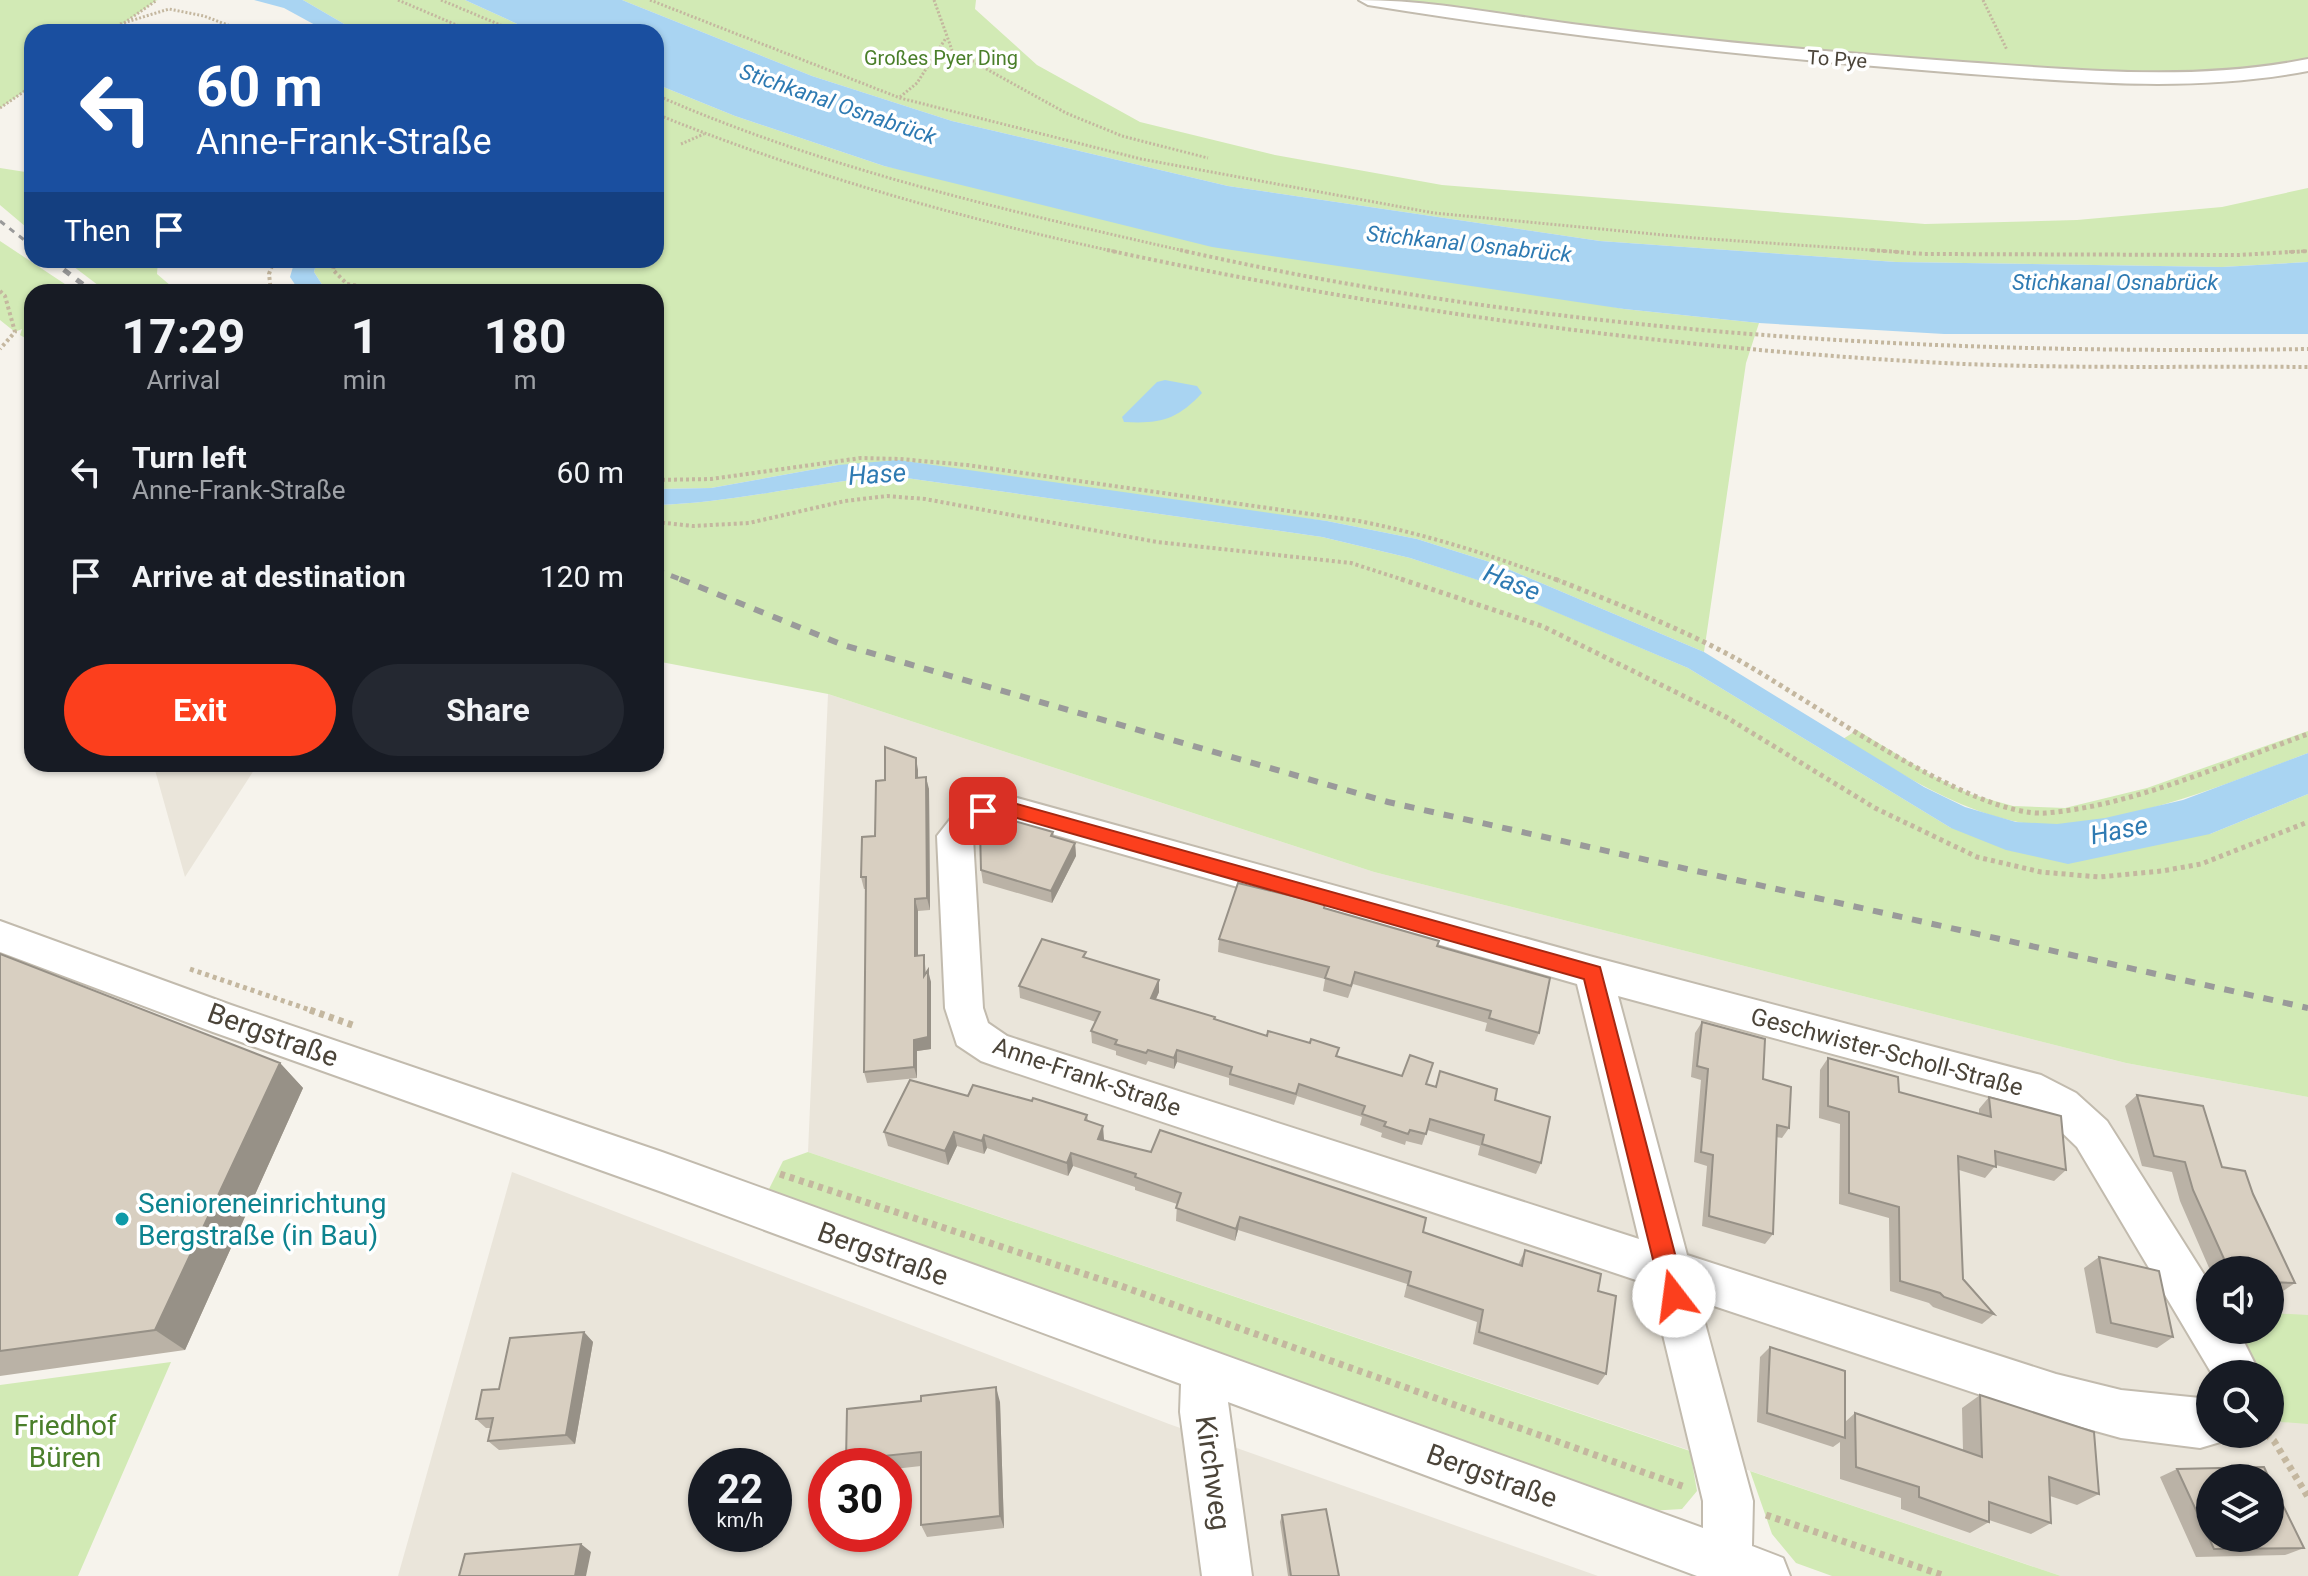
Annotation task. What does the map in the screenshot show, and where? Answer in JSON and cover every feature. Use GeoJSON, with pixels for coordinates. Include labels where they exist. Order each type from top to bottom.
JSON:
{"type":"FeatureCollection","features":[{"type":"Feature","properties":{"kind":"street","name":"To Pye"},"geometry":{"type":"LineString","coordinates":[[1368,0],[1593,32],[1787,55],[2018,72],[2168,78],[2261,72],[2308,65]]}},
{"type":"Feature","properties":{"kind":"street","name":"Anne-Frank-Straße"},"geometry":{"type":"LineString","coordinates":[[1593,973],[1010,809],[983,811],[964,820],[955,836],[964,1008],[971,1033],[995,1049],[1666,1267]]}},
{"type":"Feature","properties":{"kind":"street","name":"Bergstraße"},"geometry":{"type":"LineString","coordinates":[[0,936],[227,1020],[662,1172],[1746,1569]]}},
{"type":"Feature","properties":{"kind":"street"},"geometry":{"type":"LineString","coordinates":[[1593,973],[1746,1569]]}},
{"type":"Feature","properties":{"kind":"street","name":"Geschwister-Scholl-Straße"},"geometry":{"type":"LineString","coordinates":[[1593,973],[2027,1088],[2062,1106],[2092,1134],[2196,1304]]}},
{"type":"Feature","properties":{"kind":"street"},"geometry":{"type":"LineString","coordinates":[[1666,1267],[2056,1397],[2121,1414],[2196,1423]]}},
{"type":"Feature","properties":{"kind":"street","name":"Kirchweg"},"geometry":{"type":"LineString","coordinates":[[1204,1371],[1204,1412],[1227,1576]]}},
{"type":"Feature","properties":{"kind":"path"},"geometry":{"type":"LineString","coordinates":[[120,24],[157,0]]}},
{"type":"Feature","properties":{"kind":"path"},"geometry":{"type":"LineString","coordinates":[[398,0],[454,24]]}},
{"type":"Feature","properties":{"kind":"path"},"geometry":{"type":"LineString","coordinates":[[441,0],[498,24]]}},
{"type":"Feature","properties":{"kind":"path"},"geometry":{"type":"LineString","coordinates":[[650,0],[900,98],[1141,159],[1336,197],[1534,224],[1924,254],[2239,255],[2308,251]]}},
{"type":"Feature","properties":{"kind":"path"},"geometry":{"type":"LineString","coordinates":[[934,0],[952,50],[1066,113],[1122,136],[1208,158]]}},
{"type":"Feature","properties":{"kind":"path"},"geometry":{"type":"LineString","coordinates":[[1983,0],[2018,72]]}},
{"type":"Feature","properties":{"kind":"path"},"geometry":{"type":"LineString","coordinates":[[120,24],[144,18],[154,11],[172,9],[220,24]]}},
{"type":"Feature","properties":{"kind":"path"},"geometry":{"type":"LineString","coordinates":[[900,98],[917,83],[946,38]]}},
{"type":"Feature","properties":{"kind":"path"},"geometry":{"type":"LineString","coordinates":[[0,108],[24,92]]}},
{"type":"Feature","properties":{"kind":"path"},"geometry":{"type":"LineString","coordinates":[[664,98],[816,156],[926,191],[1177,252],[1389,288],[1589,317],[1790,336],[1991,349],[2211,352],[2308,349]]}},
{"type":"Feature","properties":{"kind":"path"},"geometry":{"type":"LineString","coordinates":[[664,117],[799,168],[1013,229],[1190,269],[1465,316],[1657,340],[1935,362],[2308,367]]}},
{"type":"Feature","properties":{"kind":"path"},"geometry":{"type":"LineString","coordinates":[[681,144],[704,134]]}},
{"type":"Feature","properties":{"kind":"path"},"geometry":{"type":"LineString","coordinates":[[333,268],[337,277],[347,284]]}},
{"type":"Feature","properties":{"kind":"path"},"geometry":{"type":"LineString","coordinates":[[0,291],[5,296],[15,332],[0,349]]}},
{"type":"Feature","properties":{"kind":"path"},"geometry":{"type":"LineString","coordinates":[[664,480],[711,479],[861,458],[900,459],[1344,519],[1418,533],[1487,553],[1656,619],[1733,657],[1936,778],[2010,809],[2045,813],[2134,796],[2308,734]]}},
{"type":"Feature","properties":{"kind":"path"},"geometry":{"type":"LineString","coordinates":[[664,523],[693,526],[749,523],[845,501],[887,496],[925,499],[1157,542],[1351,563],[1542,626],[1726,717],[1875,808],[1977,857],[2041,872],[2099,877],[2201,864],[2308,822]]}},
{"type":"Feature","properties":{"kind":"path"},"geometry":{"type":"LineString","coordinates":[[182,966],[360,1028]]}},
{"type":"Feature","properties":{"kind":"path"},"geometry":{"type":"LineString","coordinates":[[774,1172],[935,1221],[1204,1313],[1448,1405]]}},
{"type":"Feature","properties":{"kind":"path"},"geometry":{"type":"LineString","coordinates":[[2278,1448],[2308,1497]]}},
{"type":"Feature","properties":{"kind":"shaded area"},"geometry":{"type":"Polygon","coordinates":[[[828,694],[1374,872],[2126,1063],[2308,1097],[2308,1576],[2061,1576],[808,1152],[828,694]]]}},
{"type":"Feature","properties":{"kind":"shaded area"},"geometry":{"type":"Polygon","coordinates":[[[156,772],[253,772],[185,877],[156,772]]]}},
{"type":"Feature","properties":{"kind":"shaded area"},"geometry":{"type":"Polygon","coordinates":[[[512,1172],[1169,1424],[1598,1576],[398,1576],[512,1172]]]}},
{"type":"Feature","properties":{"kind":"green space"},"geometry":{"type":"Polygon","coordinates":[[[0,0],[157,0],[122,24],[24,24],[24,92],[0,108],[0,0]]]}},
{"type":"Feature","properties":{"kind":"green space"},"geometry":{"type":"Polygon","coordinates":[[[303,0],[465,0],[518,24],[344,24],[303,0]]]}},
{"type":"Feature","properties":{"kind":"green space","name":"Großes Pyer Ding"},"geometry":{"type":"Polygon","coordinates":[[[622,0],[976,0],[975,9],[1037,65],[1140,122],[1275,155],[1442,185],[1925,224],[2077,220],[2222,207],[2308,188],[2308,262],[2222,267],[1896,262],[1600,241],[1228,186],[952,121],[812,76],[622,0]]]}},
{"type":"Feature","properties":{"kind":"green space"},"geometry":{"type":"Polygon","coordinates":[[[1409,0],[2308,0],[2308,65],[2168,78],[1787,55],[1403,6],[1409,0]]]}},
{"type":"Feature","properties":{"kind":"green space"},"geometry":{"type":"Polygon","coordinates":[[[664,87],[735,116],[884,166],[1624,309],[1759,323],[1746,363],[1704,652],[1496,564],[1417,539],[1327,521],[838,465],[711,488],[664,489],[664,284],[322,284],[314,272],[315,268],[664,268],[664,87]]]}},
{"type":"Feature","properties":{"kind":"green space"},"geometry":{"type":"Polygon","coordinates":[[[0,168],[24,172],[24,225],[0,205],[0,168]]]}},
{"type":"Feature","properties":{"kind":"green space"},"geometry":{"type":"Polygon","coordinates":[[[0,241],[24,257],[24,268],[41,268],[65,284],[24,284],[24,337],[20,335],[22,329],[15,332],[0,320],[0,241]]]}},
{"type":"Feature","properties":{"kind":"green space"},"geometry":{"type":"Polygon","coordinates":[[[76,268],[157,268],[157,274],[169,284],[96,284],[76,268]]]}},
{"type":"Feature","properties":{"kind":"green space"},"geometry":{"type":"Polygon","coordinates":[[[892,476],[1322,537],[1410,558],[1488,583],[1688,668],[1951,828],[2210,834],[2308,794],[2308,1097],[2126,1063],[1374,872],[828,694],[664,663],[664,504],[892,476]]]}},
{"type":"Feature","properties":{"kind":"green space"},"geometry":{"type":"Polygon","coordinates":[[[1857,730],[1931,775],[1970,794],[2013,806],[2065,808],[2147,788],[2308,731],[2308,753],[2162,805],[2082,822],[2046,825],[1990,815],[1925,787],[1843,739],[1857,730]]]}},
{"type":"Feature","properties":{"kind":"green space"},"geometry":{"type":"Polygon","coordinates":[[[808,1152],[1690,1451],[1697,1491],[1682,1509],[1649,1511],[767,1193],[783,1161],[808,1152]]]}},
{"type":"Feature","properties":{"kind":"green space"},"geometry":{"type":"Polygon","coordinates":[[[2284,1314],[2308,1315],[2308,1424],[2284,1422],[2284,1360],[2244,1360],[2234,1344],[2284,1344],[2284,1314]]]}},
{"type":"Feature","properties":{"kind":"green space","name":"Friedhof Büren"},"geometry":{"type":"Polygon","coordinates":[[[171,1362],[78,1576],[0,1576],[0,1385],[171,1362]]]}},
{"type":"Feature","properties":{"kind":"green space"},"geometry":{"type":"Polygon","coordinates":[[[1750,1471],[2061,1576],[1832,1576],[1796,1563],[1772,1534],[1750,1471]]]}},
{"type":"Feature","properties":{"kind":"water"},"geometry":{"type":"Polygon","coordinates":[[[254,0],[303,0],[344,24],[313,24],[284,8],[254,0]]]}},
{"type":"Feature","properties":{"kind":"water","name":"Stichkanal Osnabrück"},"geometry":{"type":"Polygon","coordinates":[[[465,0],[622,0],[812,76],[952,121],[1228,186],[1600,241],[1896,262],[2222,267],[2308,262],[2308,334],[1944,334],[1759,323],[1624,309],[1212,247],[884,166],[735,116],[664,87],[664,24],[518,24],[465,0]]]}},
{"type":"Feature","properties":{"kind":"water"},"geometry":{"type":"Polygon","coordinates":[[[293,268],[315,268],[314,272],[322,284],[295,284],[290,277],[293,268]]]}},
{"type":"Feature","properties":{"kind":"water"},"geometry":{"type":"Polygon","coordinates":[[[1165,380],[1197,386],[1202,393],[1176,415],[1158,421],[1124,422],[1122,417],[1157,382],[1165,380]]]}},
{"type":"Feature","properties":{"kind":"water","name":"Hase"},"geometry":{"type":"Polygon","coordinates":[[[898,460],[1327,521],[1417,539],[1496,564],[1704,652],[1924,787],[1965,807],[2016,822],[2057,824],[2105,818],[2183,800],[2308,753],[2308,794],[2210,834],[2068,864],[2006,850],[1951,828],[1688,668],[1487,583],[1410,558],[1322,537],[892,476],[664,504],[664,489],[711,488],[838,465],[898,460]]]}},
{"type":"Feature","properties":{"kind":"building"},"geometry":{"type":"Polygon","coordinates":[[[885,747],[916,758],[916,778],[926,777],[927,898],[915,899],[915,956],[924,955],[924,976],[928,970],[928,1037],[914,1040],[914,1067],[864,1072],[866,877],[861,877],[862,837],[875,836],[876,781],[885,780],[885,747]]]}},
{"type":"Feature","properties":{"kind":"building"},"geometry":{"type":"Polygon","coordinates":[[[990,814],[1053,832],[1051,836],[1075,843],[1051,891],[981,870],[980,830],[990,814]]]}},
{"type":"Feature","properties":{"kind":"building"},"geometry":{"type":"Polygon","coordinates":[[[1238,883],[1325,904],[1324,908],[1439,941],[1437,946],[1550,978],[1539,1033],[1489,1018],[1491,1011],[1355,972],[1351,986],[1325,978],[1329,967],[1219,939],[1238,883]]]}},
{"type":"Feature","properties":{"kind":"building"},"geometry":{"type":"Polygon","coordinates":[[[1042,939],[1086,952],[1083,957],[1159,980],[1151,998],[1214,1019],[1267,1036],[1268,1031],[1310,1043],[1311,1039],[1339,1048],[1336,1056],[1402,1076],[1410,1055],[1433,1063],[1426,1084],[1436,1087],[1440,1071],[1497,1089],[1495,1100],[1550,1117],[1541,1163],[1482,1144],[1484,1135],[1430,1119],[1426,1134],[1410,1130],[1408,1134],[1362,1114],[1365,1106],[1299,1084],[1296,1094],[1230,1074],[1232,1067],[1177,1050],[1174,1058],[1115,1044],[1117,1040],[1091,1031],[1100,1012],[1019,986],[1042,939]]]}},
{"type":"Feature","properties":{"kind":"building","name":"Senioreneinrichtung Bergstraße (in Bau)"},"geometry":{"type":"Polygon","coordinates":[[[0,954],[280,1063],[155,1330],[0,1351],[0,954]]]}},
{"type":"Feature","properties":{"kind":"building"},"geometry":{"type":"Polygon","coordinates":[[[1702,1022],[1765,1039],[1763,1079],[1791,1087],[1789,1128],[1777,1125],[1773,1234],[1709,1216],[1713,1155],[1701,1152],[1708,1069],[1697,1066],[1702,1022]]]}},
{"type":"Feature","properties":{"kind":"building"},"geometry":{"type":"Polygon","coordinates":[[[1828,1058],[1898,1077],[1899,1092],[1991,1117],[1989,1097],[2061,1116],[2066,1170],[1995,1151],[1996,1167],[1958,1156],[1963,1279],[1994,1314],[1900,1281],[1899,1207],[1849,1193],[1849,1112],[1828,1106],[1828,1058]]]}},
{"type":"Feature","properties":{"kind":"building"},"geometry":{"type":"Polygon","coordinates":[[[910,1080],[968,1096],[973,1085],[1032,1101],[1033,1098],[1087,1115],[1085,1120],[1103,1126],[1098,1139],[1151,1152],[1160,1130],[1426,1218],[1423,1232],[1522,1266],[1525,1250],[1601,1274],[1598,1291],[1616,1296],[1606,1374],[1479,1332],[1483,1310],[1408,1285],[1411,1272],[1240,1217],[1236,1229],[1176,1208],[1181,1193],[1135,1177],[1136,1174],[1071,1153],[1067,1163],[984,1135],[982,1141],[954,1132],[945,1151],[884,1132],[910,1080]]]}},
{"type":"Feature","properties":{"kind":"building"},"geometry":{"type":"Polygon","coordinates":[[[2137,1095],[2203,1106],[2222,1167],[2245,1171],[2282,1256],[2223,1256],[2193,1190],[2185,1162],[2154,1156],[2137,1095]]]}},
{"type":"Feature","properties":{"kind":"building"},"geometry":{"type":"Polygon","coordinates":[[[2099,1257],[2159,1271],[2173,1337],[2111,1323],[2099,1257]]]}},
{"type":"Feature","properties":{"kind":"building"},"geometry":{"type":"Polygon","coordinates":[[[2284,1260],[2295,1283],[2284,1283],[2284,1260]]]}},
{"type":"Feature","properties":{"kind":"building"},"geometry":{"type":"Polygon","coordinates":[[[584,1332],[566,1435],[488,1441],[493,1418],[476,1419],[482,1390],[499,1389],[510,1338],[584,1332]]]}},
{"type":"Feature","properties":{"kind":"building"},"geometry":{"type":"Polygon","coordinates":[[[1770,1347],[1845,1371],[1845,1438],[1767,1413],[1770,1347]]]}},
{"type":"Feature","properties":{"kind":"building"},"geometry":{"type":"Polygon","coordinates":[[[996,1387],[1000,1516],[921,1525],[921,1452],[912,1453],[912,1448],[846,1448],[847,1409],[921,1401],[921,1396],[996,1387]]]}},
{"type":"Feature","properties":{"kind":"building"},"geometry":{"type":"Polygon","coordinates":[[[1980,1395],[2094,1432],[2099,1494],[2049,1477],[2051,1523],[1989,1502],[1989,1522],[1919,1497],[1919,1487],[1856,1467],[1855,1413],[1982,1457],[1980,1395]]]}},
{"type":"Feature","properties":{"kind":"building"},"geometry":{"type":"Polygon","coordinates":[[[2177,1469],[2196,1469],[2196,1510],[2177,1469]]]}},
{"type":"Feature","properties":{"kind":"building"},"geometry":{"type":"Polygon","coordinates":[[[2284,1507],[2304,1548],[2284,1548],[2284,1507]]]}},
{"type":"Feature","properties":{"kind":"building"},"geometry":{"type":"Polygon","coordinates":[[[1326,1509],[1339,1576],[1291,1576],[1282,1515],[1326,1509]]]}},
{"type":"Feature","properties":{"kind":"building"},"geometry":{"type":"Polygon","coordinates":[[[581,1544],[575,1576],[459,1576],[465,1554],[581,1544]]]}},
{"type":"Feature","properties":{"kind":"railway"},"geometry":{"type":"LineString","coordinates":[[0,221],[24,240]]}},
{"type":"Feature","properties":{"kind":"railway"},"geometry":{"type":"LineString","coordinates":[[62,268],[82,284]]}},
{"type":"Feature","properties":{"kind":"railway"},"geometry":{"type":"LineString","coordinates":[[664,573],[684,581]]}},
{"type":"Feature","properties":{"kind":"railway"},"geometry":{"type":"LineString","coordinates":[[680,579],[684,581]]}},
{"type":"Feature","properties":{"kind":"railway"},"geometry":{"type":"LineString","coordinates":[[684,581],[843,645],[1388,802],[2308,1008]]}},
{"type":"Feature","properties":{"kind":"place","name":"Senioreneinrichtung Bergstraße (in Bau)"},"geometry":{"type":"Point","coordinates":[122,1219]}},
{"type":"Feature","properties":{"kind":"route"},"geometry":{"type":"LineString","coordinates":[[983,811],[1010,809],[1593,973],[1674,1296]]}}]}
